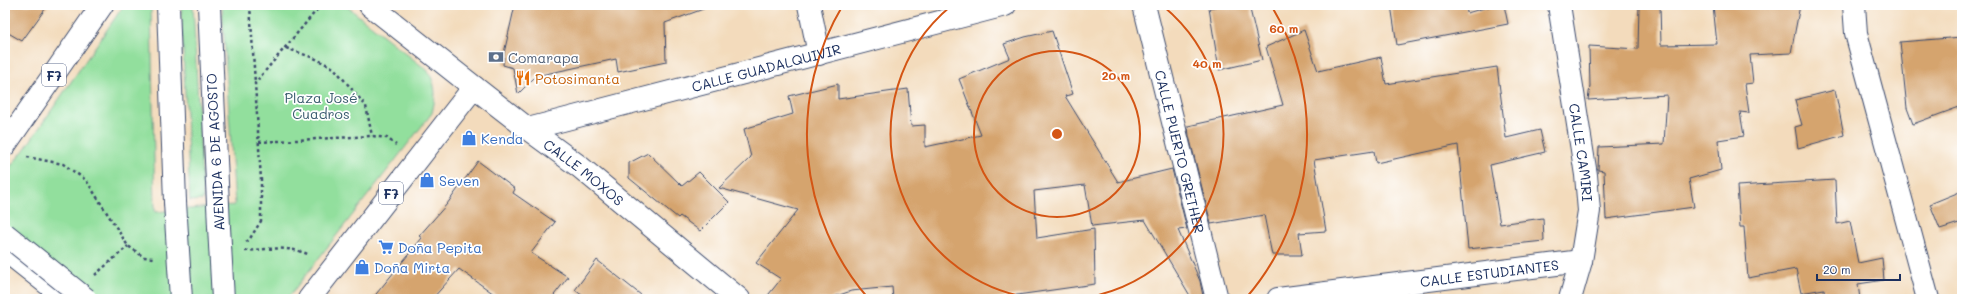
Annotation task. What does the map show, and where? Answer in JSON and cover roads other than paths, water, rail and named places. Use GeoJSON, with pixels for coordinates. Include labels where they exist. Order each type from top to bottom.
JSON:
{"type":"FeatureCollection","features":[{"type":"Feature","properties":{"kind":"street","name":"F7"},"geometry":{"type":"LineString","coordinates":[[5,145],[102,5]]}},
{"type":"Feature","properties":{"kind":"street"},"geometry":{"type":"LineString","coordinates":[[168,5],[175,202],[181,299]]}},
{"type":"Feature","properties":{"kind":"street","name":"AVENIDA 6 DE AGOSTO"},"geometry":{"type":"LineString","coordinates":[[208,5],[223,299]]}},
{"type":"Feature","properties":{"kind":"street","name":"CALLE MOXOS"},"geometry":{"type":"LineString","coordinates":[[370,5],[528,130],[580,167],[739,299]]}},
{"type":"Feature","properties":{"kind":"street"},"geometry":{"type":"LineString","coordinates":[[809,5],[819,54]]}},
{"type":"Feature","properties":{"kind":"street","name":"CALLE GUADALQUIVIR"},"geometry":{"type":"LineString","coordinates":[[528,130],[1005,5]]}},
{"type":"Feature","properties":{"kind":"street","name":"CALLE PUERTO GRETHER"},"geometry":{"type":"LineString","coordinates":[[1144,5],[1217,299]]}},
{"type":"Feature","properties":{"kind":"street","name":"CALLE CAMIRI"},"geometry":{"type":"LineString","coordinates":[[1559,5],[1586,175],[1589,211],[1581,261],[1570,299]]}},
{"type":"Feature","properties":{"kind":"street"},"geometry":{"type":"LineString","coordinates":[[1854,5],[1856,33],[1928,299]]}},
{"type":"Feature","properties":{"kind":"street","name":"F7"},"geometry":{"type":"LineString","coordinates":[[309,299],[474,86]]}},
{"type":"Feature","properties":{"kind":"street"},"geometry":{"type":"LineString","coordinates":[[5,234],[88,289]]}},
{"type":"Feature","properties":{"kind":"street"},"geometry":{"type":"LineString","coordinates":[[5,250],[67,299]]}},
{"type":"Feature","properties":{"kind":"street","name":"CALLE ESTUDIANTES"},"geometry":{"type":"LineString","coordinates":[[1278,299],[1581,261]]}},
{"type":"Feature","properties":{"kind":"street"},"geometry":{"type":"LineString","coordinates":[[5,268],[44,299]]}},
{"type":"Feature","properties":{"kind":"place","name":"Comarapa"},"geometry":{"type":"Point","coordinates":[496,57]}},
{"type":"Feature","properties":{"kind":"place","name":"Potosimanta"},"geometry":{"type":"Point","coordinates":[523,78]}},
{"type":"Feature","properties":{"kind":"place","name":"Kenda"},"geometry":{"type":"Point","coordinates":[469,138]}},
{"type":"Feature","properties":{"kind":"place","name":"Seven"},"geometry":{"type":"Point","coordinates":[427,180]}},
{"type":"Feature","properties":{"kind":"place","name":"Doña Pepita"},"geometry":{"type":"Point","coordinates":[386,247]}},
{"type":"Feature","properties":{"kind":"place","name":"Doña Mirta"},"geometry":{"type":"Point","coordinates":[362,267]}},
{"type":"Feature","properties":{"kind":"park label","name":"Plaza José Cuadros"},"geometry":{"type":"Point","coordinates":[321,106]}}]}
